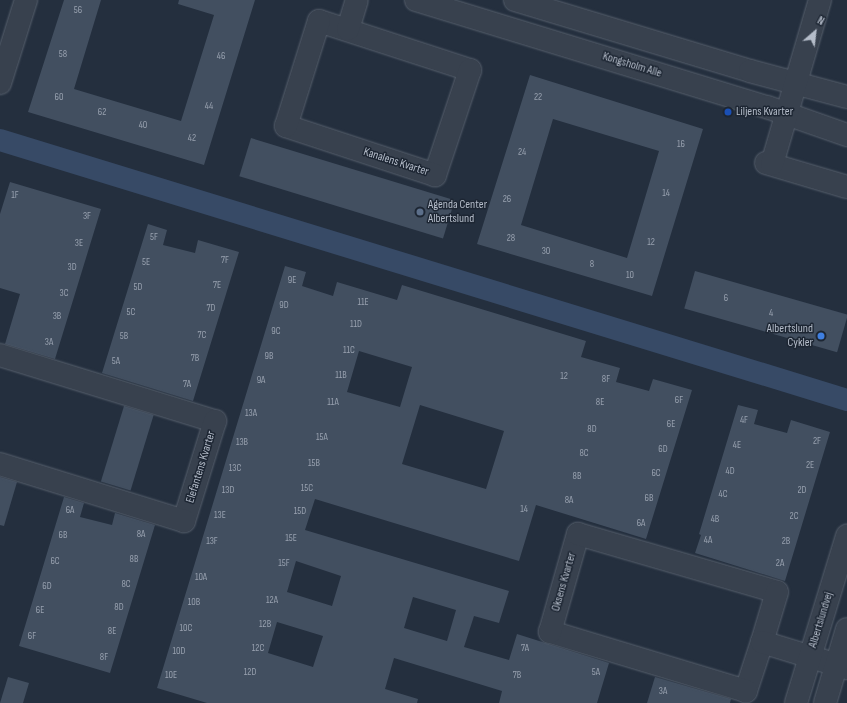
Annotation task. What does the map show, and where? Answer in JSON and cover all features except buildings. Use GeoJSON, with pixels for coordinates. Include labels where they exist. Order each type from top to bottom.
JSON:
{"type":"FeatureCollection","features":[{"type":"Feature","properties":{"kind":"street"},"geometry":{"type":"LineString","coordinates":[[1,80],[26,0]]}},
{"type":"Feature","properties":{"kind":"street"},"geometry":{"type":"LineString","coordinates":[[348,29],[357,0]]}},
{"type":"Feature","properties":{"kind":"street","name":"Kongsholm Alle"},"geometry":{"type":"LineString","coordinates":[[416,0],[787,114],[847,135]]}},
{"type":"Feature","properties":{"kind":"street"},"geometry":{"type":"LineString","coordinates":[[515,0],[750,72],[847,96]]}},
{"type":"Feature","properties":{"kind":"street"},"geometry":{"type":"LineString","coordinates":[[820,0],[787,114],[769,164],[847,187]]}},
{"type":"Feature","properties":{"kind":"street","name":"Kanalens Kvarter"},"geometry":{"type":"LineString","coordinates":[[319,21],[348,29],[470,70],[436,175],[286,126],[319,21]]}},
{"type":"Feature","properties":{"kind":"street","name":"Elefantens Kvarter"},"geometry":{"type":"LineString","coordinates":[[0,355],[215,421],[184,521],[0,464]]}},
{"type":"Feature","properties":{"kind":"street","name":"Oksens Kvarter"},"geometry":{"type":"LineString","coordinates":[[578,534],[777,592],[762,642],[746,691],[550,632],[578,534]]}},
{"type":"Feature","properties":{"kind":"street","name":"Albertslundvej"},"geometry":{"type":"LineString","coordinates":[[796,703],[847,536]]}},
{"type":"Feature","properties":{"kind":"street"},"geometry":{"type":"LineString","coordinates":[[825,703],[842,666],[847,629]]}},
{"type":"Feature","properties":{"kind":"street"},"geometry":{"type":"LineString","coordinates":[[762,642],[842,666]]}},
{"type":"Feature","properties":{"kind":"waterway"},"geometry":{"type":"LineString","coordinates":[[0,140],[847,400]]}},
{"type":"Feature","properties":{"kind":"place","name":"Liljens Kvarter"},"geometry":{"type":"Point","coordinates":[728,112]}},
{"type":"Feature","properties":{"kind":"place","name":"Agenda Center Albertslund"},"geometry":{"type":"Point","coordinates":[420,212]}},
{"type":"Feature","properties":{"kind":"place","name":"Albertslund Cykler"},"geometry":{"type":"Point","coordinates":[821,336]}}]}
